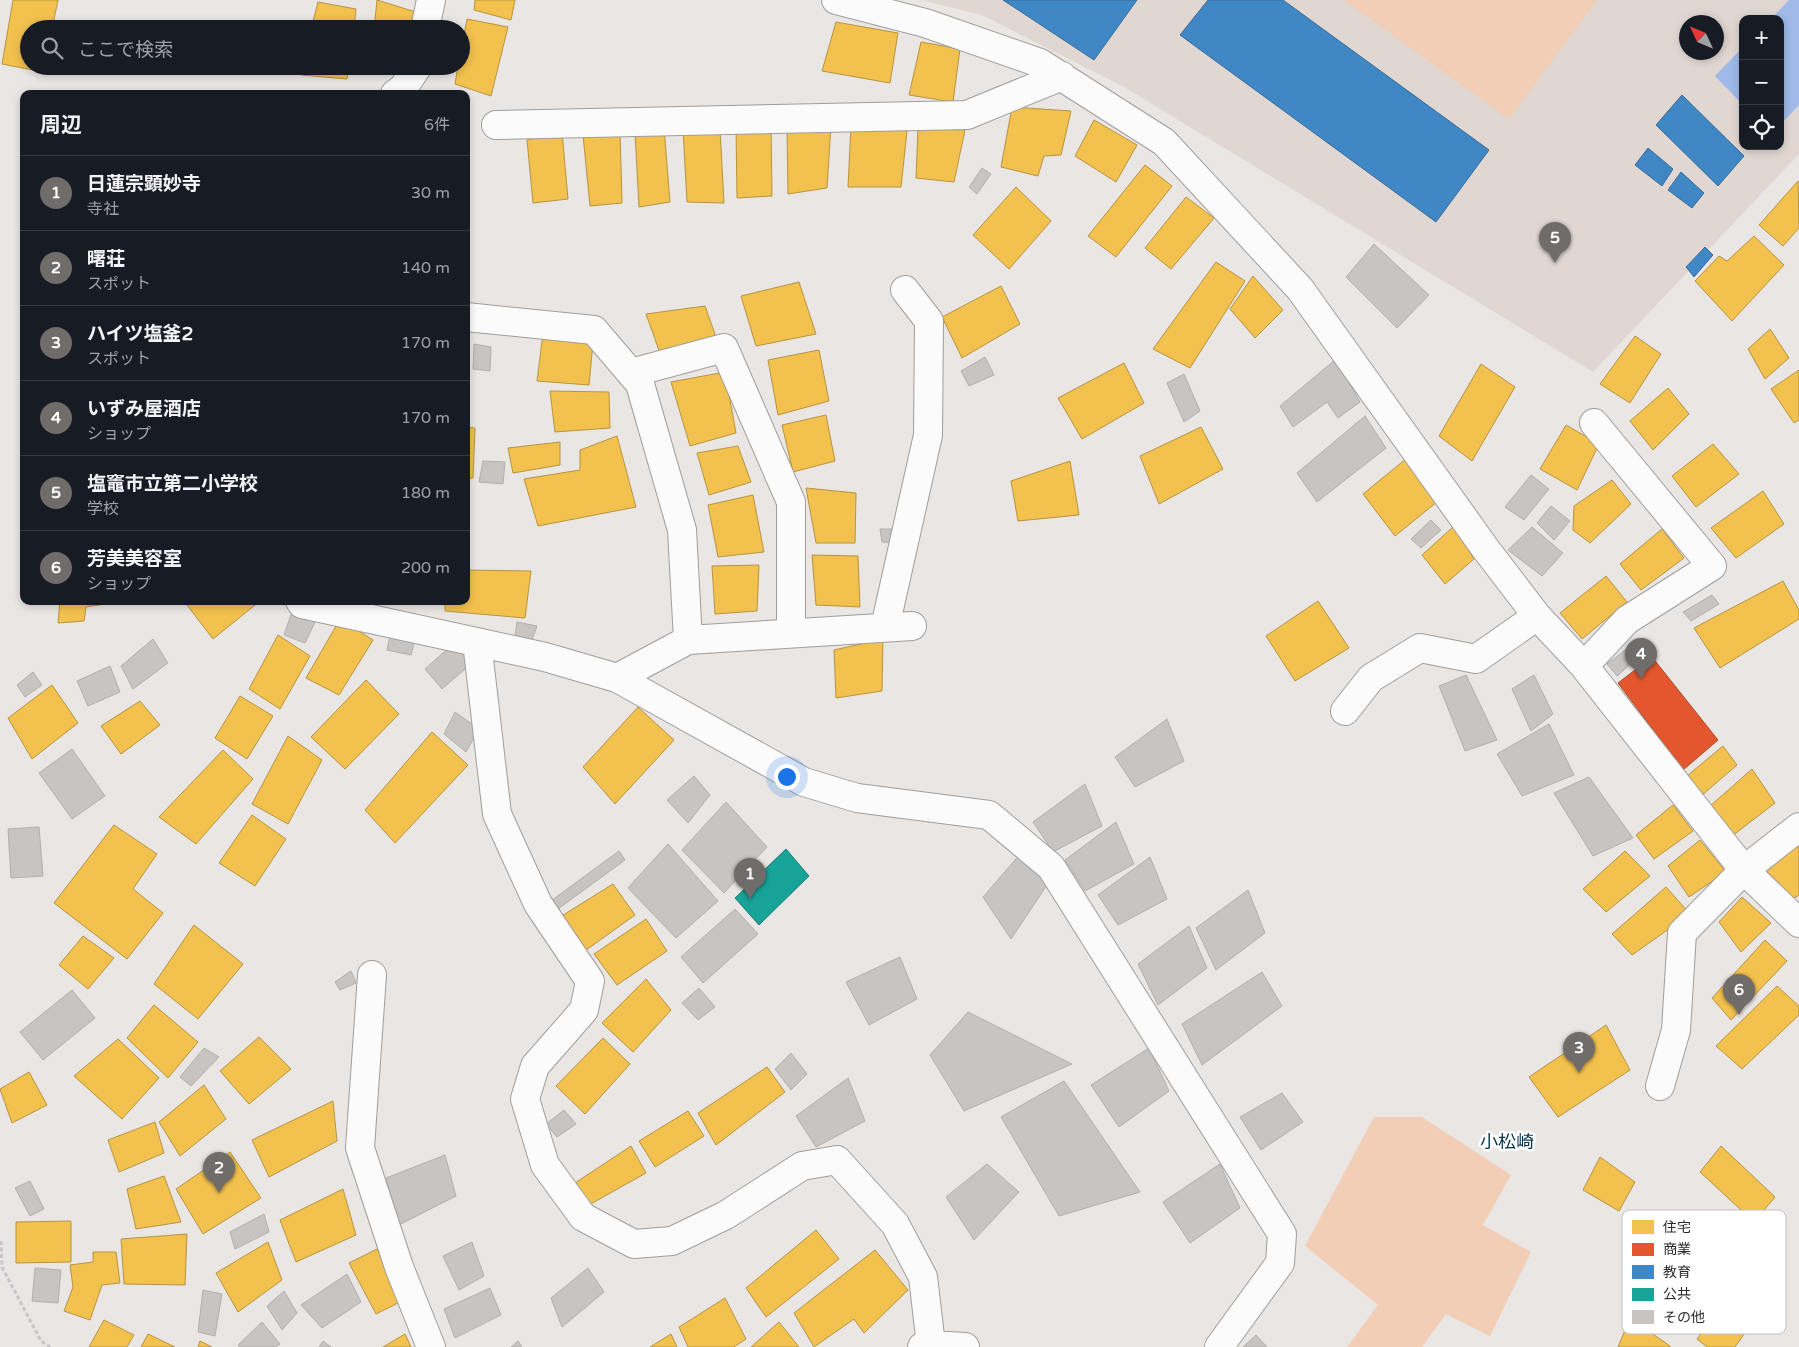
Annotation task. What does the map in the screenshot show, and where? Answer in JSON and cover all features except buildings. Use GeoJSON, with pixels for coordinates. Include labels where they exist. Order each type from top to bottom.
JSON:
{"type":"FeatureCollection","features":[{"type":"Feature","properties":{"kind":"street"},"geometry":{"type":"LineString","coordinates":[[428,20],[431,0]]}},
{"type":"Feature","properties":{"kind":"street"},"geometry":{"type":"LineString","coordinates":[[836,0],[925,23],[1040,63],[1164,142],[1300,289],[1485,548],[1537,616],[1584,666],[1744,870],[1799,923]]}},
{"type":"Feature","properties":{"kind":"street"},"geometry":{"type":"LineString","coordinates":[[400,90],[412,75]]}},
{"type":"Feature","properties":{"kind":"street"},"geometry":{"type":"LineString","coordinates":[[496,125],[967,115],[1062,76]]}},
{"type":"Feature","properties":{"kind":"street"},"geometry":{"type":"LineString","coordinates":[[885,627],[928,435],[929,321],[905,290]]}},
{"type":"Feature","properties":{"kind":"street"},"geometry":{"type":"LineString","coordinates":[[470,316],[594,330],[640,384],[682,530],[688,640]]}},
{"type":"Feature","properties":{"kind":"street"},"geometry":{"type":"LineString","coordinates":[[631,373],[724,348],[791,502],[791,633]]}},
{"type":"Feature","properties":{"kind":"street"},"geometry":{"type":"LineString","coordinates":[[1584,666],[1627,620],[1712,566],[1594,424]]}},
{"type":"Feature","properties":{"kind":"street"},"geometry":{"type":"LineString","coordinates":[[307,605],[545,657],[617,678],[804,782],[857,798],[989,815],[1051,867],[1282,1234],[1280,1263],[1219,1347]]}},
{"type":"Feature","properties":{"kind":"street"},"geometry":{"type":"LineString","coordinates":[[1345,711],[1371,678],[1420,648],[1476,659],[1537,616]]}},
{"type":"Feature","properties":{"kind":"street"},"geometry":{"type":"LineString","coordinates":[[617,678],[688,640],[912,626]]}},
{"type":"Feature","properties":{"kind":"street"},"geometry":{"type":"LineString","coordinates":[[477,642],[497,814],[538,904],[590,981],[584,1010],[535,1066],[525,1099],[545,1165],[583,1217],[634,1244],[672,1241],[726,1215],[802,1166],[837,1160],[895,1224],[918,1268],[922,1277],[927,1346],[965,1347]]}},
{"type":"Feature","properties":{"kind":"street"},"geometry":{"type":"LineString","coordinates":[[1660,1086],[1676,1030],[1682,933],[1744,870],[1799,827]]}},
{"type":"Feature","properties":{"kind":"street"},"geometry":{"type":"LineString","coordinates":[[372,975],[360,1148],[399,1267],[431,1347]]}},
{"type":"Feature","properties":{"kind":"path"},"geometry":{"type":"LineString","coordinates":[[1,1241],[2,1267],[41,1341],[50,1347]]}},
{"type":"Feature","properties":{"kind":"shaded area"},"geometry":{"type":"Polygon","coordinates":[[[922,0],[1799,0],[1799,154],[1593,372],[1124,87],[982,15],[922,0]]]}},
{"type":"Feature","properties":{"kind":"shaded area"},"geometry":{"type":"Polygon","coordinates":[[[1344,0],[1597,0],[1509,119],[1344,0]]]}},
{"type":"Feature","properties":{"kind":"shaded area"},"geometry":{"type":"Polygon","coordinates":[[[1374,1117],[1422,1117],[1511,1175],[1483,1225],[1531,1252],[1490,1336],[1446,1314],[1422,1347],[1347,1347],[1378,1305],[1305,1246],[1374,1117]]]}},
{"type":"Feature","properties":{"kind":"water"},"geometry":{"type":"Polygon","coordinates":[[[1789,0],[1799,0],[1799,105],[1784,121],[1784,15],[1775,15],[1789,0]]]}},
{"type":"Feature","properties":{"kind":"water"},"geometry":{"type":"Polygon","coordinates":[[[1739,51],[1739,101],[1715,76],[1739,51]]]}},
{"type":"Feature","properties":{"kind":"place","name":"塩竈市立第二小学校"},"geometry":{"type":"Point","coordinates":[1555,263]}},
{"type":"Feature","properties":{"kind":"place","name":"いずみ屋酒店"},"geometry":{"type":"Point","coordinates":[1641,679]}},
{"type":"Feature","properties":{"kind":"place","name":"日蓮宗顕妙寺"},"geometry":{"type":"Point","coordinates":[750,899]}},
{"type":"Feature","properties":{"kind":"place","name":"芳美美容室"},"geometry":{"type":"Point","coordinates":[1739,1015]}},
{"type":"Feature","properties":{"kind":"place","name":"ハイツ塩釜2"},"geometry":{"type":"Point","coordinates":[1579,1073]}},
{"type":"Feature","properties":{"kind":"place","name":"曙荘"},"geometry":{"type":"Point","coordinates":[219,1193]}},
{"type":"Feature","properties":{"kind":"district","name":"小松崎"},"geometry":{"type":"Point","coordinates":[1507,1142]}}]}
